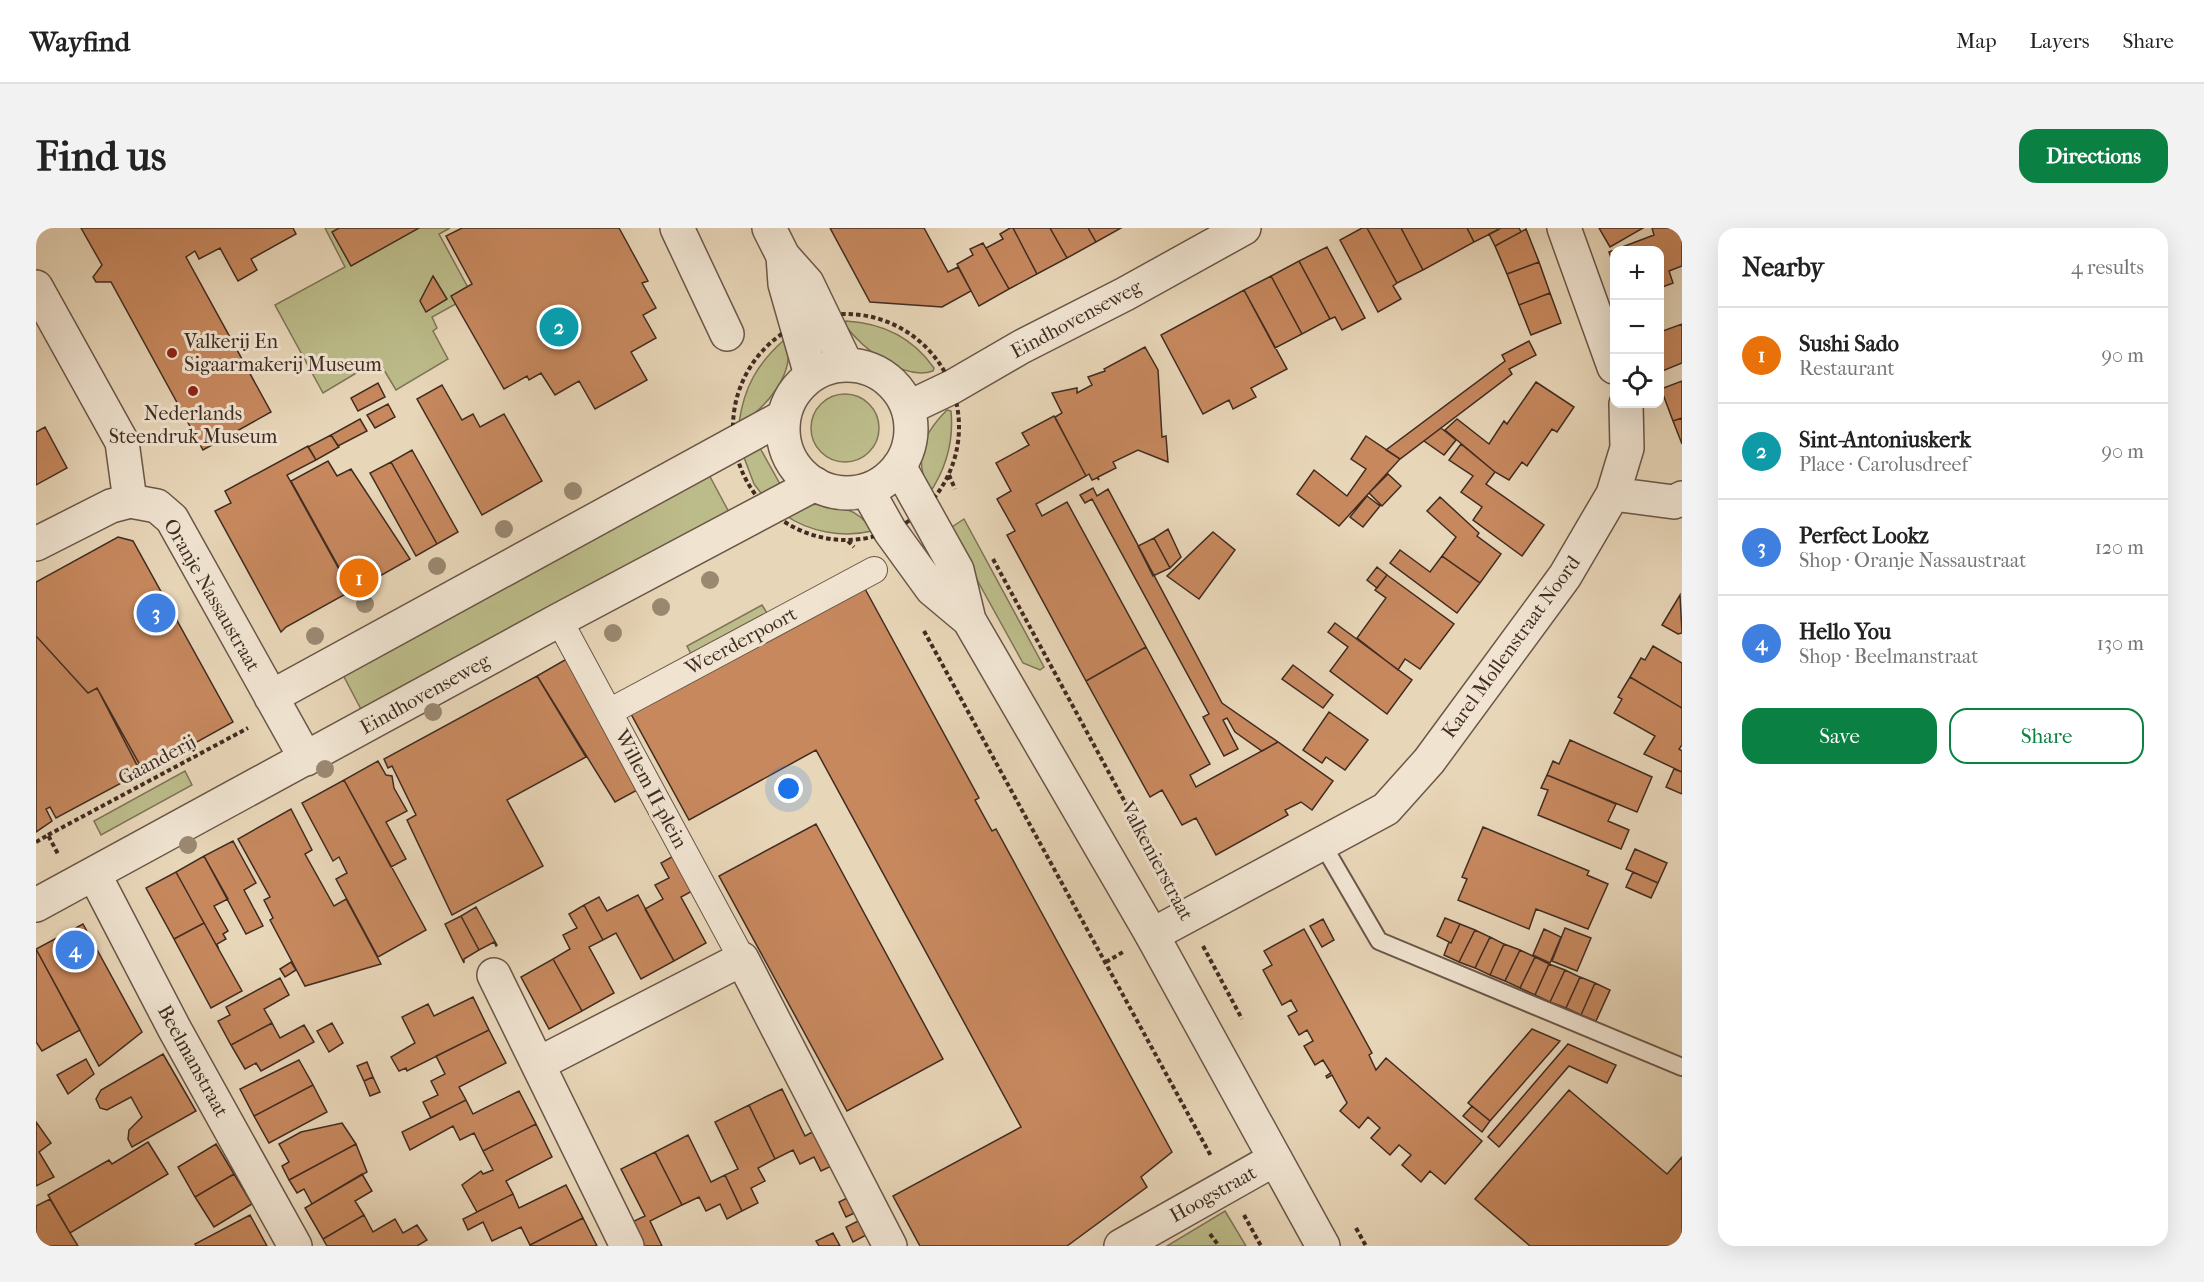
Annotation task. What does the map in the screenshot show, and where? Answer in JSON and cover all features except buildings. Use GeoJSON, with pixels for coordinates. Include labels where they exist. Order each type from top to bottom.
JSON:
{"type":"FeatureCollection","features":[{"type":"Feature","properties":{"kind":"street"},"geometry":{"type":"LineString","coordinates":[[676,228],[727,334]]}},
{"type":"Feature","properties":{"kind":"street","name":"Eindhovenseweg"},"geometry":{"type":"LineString","coordinates":[[908,408],[952,387],[1021,347],[1125,294],[1244,228]]}},
{"type":"Feature","properties":{"kind":"street"},"geometry":{"type":"LineString","coordinates":[[1564,228],[1610,356]]}},
{"type":"Feature","properties":{"kind":"street"},"geometry":{"type":"LineString","coordinates":[[776,242],[807,283],[846,364]]}},
{"type":"Feature","properties":{"kind":"street"},"geometry":{"type":"LineString","coordinates":[[776,242],[785,284],[811,375]]}},
{"type":"Feature","properties":{"kind":"street"},"geometry":{"type":"LineString","coordinates":[[36,287],[122,442],[130,501],[111,506],[36,544]]}},
{"type":"Feature","properties":{"kind":"street"},"geometry":{"type":"LineString","coordinates":[[846,364],[866,367],[884,376],[898,390],[908,408],[910,438],[899,466],[880,484],[867,490],[850,493],[831,491],[814,484],[799,472],[788,455],[783,437],[783,417],[793,393],[811,375],[828,367],[846,364]]}},
{"type":"Feature","properties":{"kind":"street","name":"Karel Mollenstraat Noord"},"geometry":{"type":"LineString","coordinates":[[1152,935],[1186,915],[1323,845],[1386,809],[1429,761],[1565,576],[1613,494],[1627,448],[1626,408]]}},
{"type":"Feature","properties":{"kind":"street"},"geometry":{"type":"LineString","coordinates":[[275,704],[783,417]]}},
{"type":"Feature","properties":{"kind":"street","name":"Valkenierstraat"},"geometry":{"type":"LineString","coordinates":[[899,466],[957,570],[969,620],[1152,935],[1323,1246]]}},
{"type":"Feature","properties":{"kind":"street","name":"Eindhovenseweg"},"geometry":{"type":"LineString","coordinates":[[36,905],[814,484]]}},
{"type":"Feature","properties":{"kind":"street","name":"Valkenierstraat"},"geometry":{"type":"LineString","coordinates":[[867,490],[890,531],[932,589],[969,620]]}},
{"type":"Feature","properties":{"kind":"street"},"geometry":{"type":"LineString","coordinates":[[1613,494],[1679,504]]}},
{"type":"Feature","properties":{"kind":"street","name":"Oranje Nassaustraat"},"geometry":{"type":"LineString","coordinates":[[130,501],[157,506],[172,519],[306,759]]}},
{"type":"Feature","properties":{"kind":"street","name":"Weerderpoort"},"geometry":{"type":"LineString","coordinates":[[609,712],[874,570]]}},
{"type":"Feature","properties":{"kind":"street","name":"Willem II-plein"},"geometry":{"type":"LineString","coordinates":[[559,620],[742,959],[890,1246]]}},
{"type":"Feature","properties":{"kind":"street","name":"Beelmanstraat"},"geometry":{"type":"LineString","coordinates":[[94,874],[174,1028],[295,1246]]}},
{"type":"Feature","properties":{"kind":"street"},"geometry":{"type":"LineString","coordinates":[[538,1064],[742,959]]}},
{"type":"Feature","properties":{"kind":"street"},"geometry":{"type":"LineString","coordinates":[[494,975],[627,1246]]}},
{"type":"Feature","properties":{"kind":"street","name":"Hoogstraat"},"geometry":{"type":"LineString","coordinates":[[1120,1246],[1275,1159]]}},
{"type":"Feature","properties":{"kind":"lane"},"geometry":{"type":"LineString","coordinates":[[1323,845],[1379,941],[1682,1067]]}},
{"type":"Feature","properties":{"kind":"path"},"geometry":{"type":"LineString","coordinates":[[949,475],[958,494]]}},
{"type":"Feature","properties":{"kind":"path","name":"Valkenierstraat"},"geometry":{"type":"LineString","coordinates":[[992,558],[1247,1028]]}},
{"type":"Feature","properties":{"kind":"path"},"geometry":{"type":"LineString","coordinates":[[922,626],[1227,1186]]}},
{"type":"Feature","properties":{"kind":"path","name":"Gaanderij"},"geometry":{"type":"LineString","coordinates":[[48,835],[275,704]]}},
{"type":"Feature","properties":{"kind":"path"},"geometry":{"type":"LineString","coordinates":[[1356,1227],[1366,1246]]}},
{"type":"Feature","properties":{"kind":"green space"},"geometry":{"type":"Polygon","coordinates":[[[325,228],[450,228],[439,234],[472,295],[432,317],[437,328],[433,331],[448,359],[396,390],[378,360],[323,393],[275,305],[345,267],[325,228]]]}},
{"type":"Feature","properties":{"kind":"green space"},"geometry":{"type":"Polygon","coordinates":[[[846,321],[860,322],[885,329],[907,340],[926,357],[934,368],[933,371],[921,373],[896,367],[872,352],[852,334],[845,325],[846,321]]]}},
{"type":"Feature","properties":{"kind":"green space"},"geometry":{"type":"Polygon","coordinates":[[[784,340],[788,351],[788,363],[784,376],[759,410],[739,423],[744,398],[753,377],[766,358],[784,340]]]}},
{"type":"Feature","properties":{"kind":"green space"},"geometry":{"type":"Polygon","coordinates":[[[852,394],[864,400],[873,409],[879,421],[877,441],[869,452],[852,462],[838,462],[821,452],[813,441],[811,421],[821,404],[832,396],[852,394]]]}},
{"type":"Feature","properties":{"kind":"green space"},"geometry":{"type":"Polygon","coordinates":[[[947,410],[951,411],[952,422],[948,455],[929,494],[922,470],[922,449],[930,430],[947,410]]]}},
{"type":"Feature","properties":{"kind":"green space"},"geometry":{"type":"Polygon","coordinates":[[[760,448],[780,484],[764,497],[754,484],[742,452],[760,448]]]}},
{"type":"Feature","properties":{"kind":"green space"},"geometry":{"type":"Polygon","coordinates":[[[707,471],[731,516],[364,715],[341,671],[707,471]]]}},
{"type":"Feature","properties":{"kind":"green space"},"geometry":{"type":"Polygon","coordinates":[[[807,505],[844,508],[860,517],[872,531],[850,534],[827,532],[805,526],[785,515],[807,505]]]}},
{"type":"Feature","properties":{"kind":"green space"},"geometry":{"type":"Polygon","coordinates":[[[964,519],[1044,667],[1040,670],[1023,663],[949,529],[964,519]]]}},
{"type":"Feature","properties":{"kind":"green space"},"geometry":{"type":"Polygon","coordinates":[[[762,605],[770,618],[694,660],[687,646],[762,605]]]}},
{"type":"Feature","properties":{"kind":"green space"},"geometry":{"type":"Polygon","coordinates":[[[185,771],[192,785],[101,835],[94,821],[185,771]]]}},
{"type":"Feature","properties":{"kind":"green space"},"geometry":{"type":"Polygon","coordinates":[[[1225,1211],[1246,1246],[1167,1246],[1225,1211]]]}},
{"type":"Feature","properties":{"kind":"place","name":"Sint-Antoniuskerk"},"geometry":{"type":"Point","coordinates":[559,327]}},
{"type":"Feature","properties":{"kind":"place","name":"Valkerij En Sigaarmakerij Museum"},"geometry":{"type":"Point","coordinates":[172,353]}},
{"type":"Feature","properties":{"kind":"place","name":"Nederlands Steendruk Museum"},"geometry":{"type":"Point","coordinates":[193,391]}},
{"type":"Feature","properties":{"kind":"place","name":"Sushi Sado"},"geometry":{"type":"Point","coordinates":[359,578]}},
{"type":"Feature","properties":{"kind":"place","name":"Perfect Lookz"},"geometry":{"type":"Point","coordinates":[156,613]}},
{"type":"Feature","properties":{"kind":"place","name":"Hello You"},"geometry":{"type":"Point","coordinates":[75,950]}}]}
